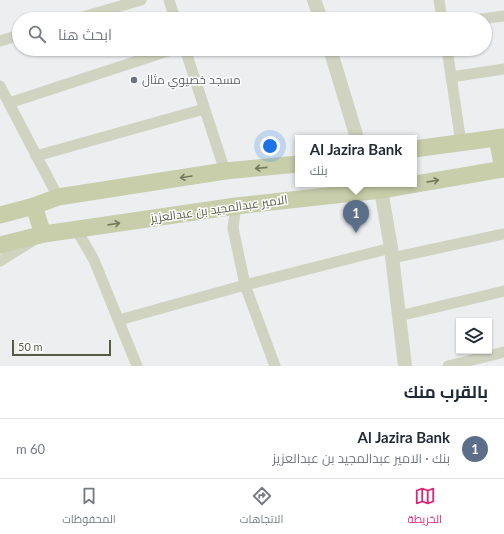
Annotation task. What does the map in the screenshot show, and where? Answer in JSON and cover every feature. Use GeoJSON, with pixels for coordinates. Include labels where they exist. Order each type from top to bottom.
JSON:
{"type":"FeatureCollection","features":[{"type":"Feature","properties":{"kind":"main road"},"geometry":{"type":"LineString","coordinates":[[417,149],[501,138],[503,169]]}},
{"type":"Feature","properties":{"kind":"main road"},"geometry":{"type":"LineString","coordinates":[[0,215],[34,206],[58,197],[225,172],[295,164]]}},
{"type":"Feature","properties":{"kind":"main road","name":"الامير عبدالمجيد بن عبدالعزيز"},"geometry":{"type":"LineString","coordinates":[[417,184],[503,169]]}},
{"type":"Feature","properties":{"kind":"main road","name":"الامير عبدالمجيد بن عبدالعزيز"},"geometry":{"type":"LineString","coordinates":[[0,246],[44,234],[76,229],[236,206],[398,187]]}},
{"type":"Feature","properties":{"kind":"main road"},"geometry":{"type":"LineString","coordinates":[[34,206],[44,234]]}},
{"type":"Feature","properties":{"kind":"street"},"geometry":{"type":"LineString","coordinates":[[100,12],[141,0]]}},
{"type":"Feature","properties":{"kind":"street"},"geometry":{"type":"LineString","coordinates":[[169,0],[173,12]]}},
{"type":"Feature","properties":{"kind":"street"},"geometry":{"type":"LineString","coordinates":[[314,0],[318,12]]}},
{"type":"Feature","properties":{"kind":"street"},"geometry":{"type":"LineString","coordinates":[[439,0],[441,12]]}},
{"type":"Feature","properties":{"kind":"street"},"geometry":{"type":"LineString","coordinates":[[492,18],[504,16]]}},
{"type":"Feature","properties":{"kind":"street"},"geometry":{"type":"LineString","coordinates":[[0,41],[12,38]]}},
{"type":"Feature","properties":{"kind":"street"},"geometry":{"type":"LineString","coordinates":[[8,103],[152,56]]}},
{"type":"Feature","properties":{"kind":"street"},"geometry":{"type":"LineString","coordinates":[[187,56],[225,172]]}},
{"type":"Feature","properties":{"kind":"street"},"geometry":{"type":"LineString","coordinates":[[332,56],[356,135]]}},
{"type":"Feature","properties":{"kind":"street"},"geometry":{"type":"LineString","coordinates":[[448,56],[461,143]]}},
{"type":"Feature","properties":{"kind":"street"},"geometry":{"type":"LineString","coordinates":[[451,77],[504,69]]}},
{"type":"Feature","properties":{"kind":"street"},"geometry":{"type":"LineString","coordinates":[[0,86],[58,197]]}},
{"type":"Feature","properties":{"kind":"street"},"geometry":{"type":"LineString","coordinates":[[36,156],[204,109]]}},
{"type":"Feature","properties":{"kind":"street"},"geometry":{"type":"LineString","coordinates":[[381,190],[391,252],[405,366]]}},
{"type":"Feature","properties":{"kind":"street"},"geometry":{"type":"LineString","coordinates":[[236,206],[233,228],[245,285],[275,366]]}},
{"type":"Feature","properties":{"kind":"street"},"geometry":{"type":"LineString","coordinates":[[76,229],[94,260],[137,366]]}},
{"type":"Feature","properties":{"kind":"street"},"geometry":{"type":"LineString","coordinates":[[0,261],[44,234]]}},
{"type":"Feature","properties":{"kind":"street"},"geometry":{"type":"LineString","coordinates":[[119,320],[245,285],[391,252],[504,234]]}},
{"type":"Feature","properties":{"kind":"street"},"geometry":{"type":"LineString","coordinates":[[399,316],[504,291]]}},
{"type":"Feature","properties":{"kind":"street"},"geometry":{"type":"LineString","coordinates":[[448,366],[504,352]]}},
{"type":"Feature","properties":{"kind":"place","name":"مسجد خصيوي مثال"},"geometry":{"type":"Point","coordinates":[134,80]}},
{"type":"Feature","properties":{"kind":"place","name":"Al Jazira Bank"},"geometry":{"type":"Point","coordinates":[356,233]}}]}
